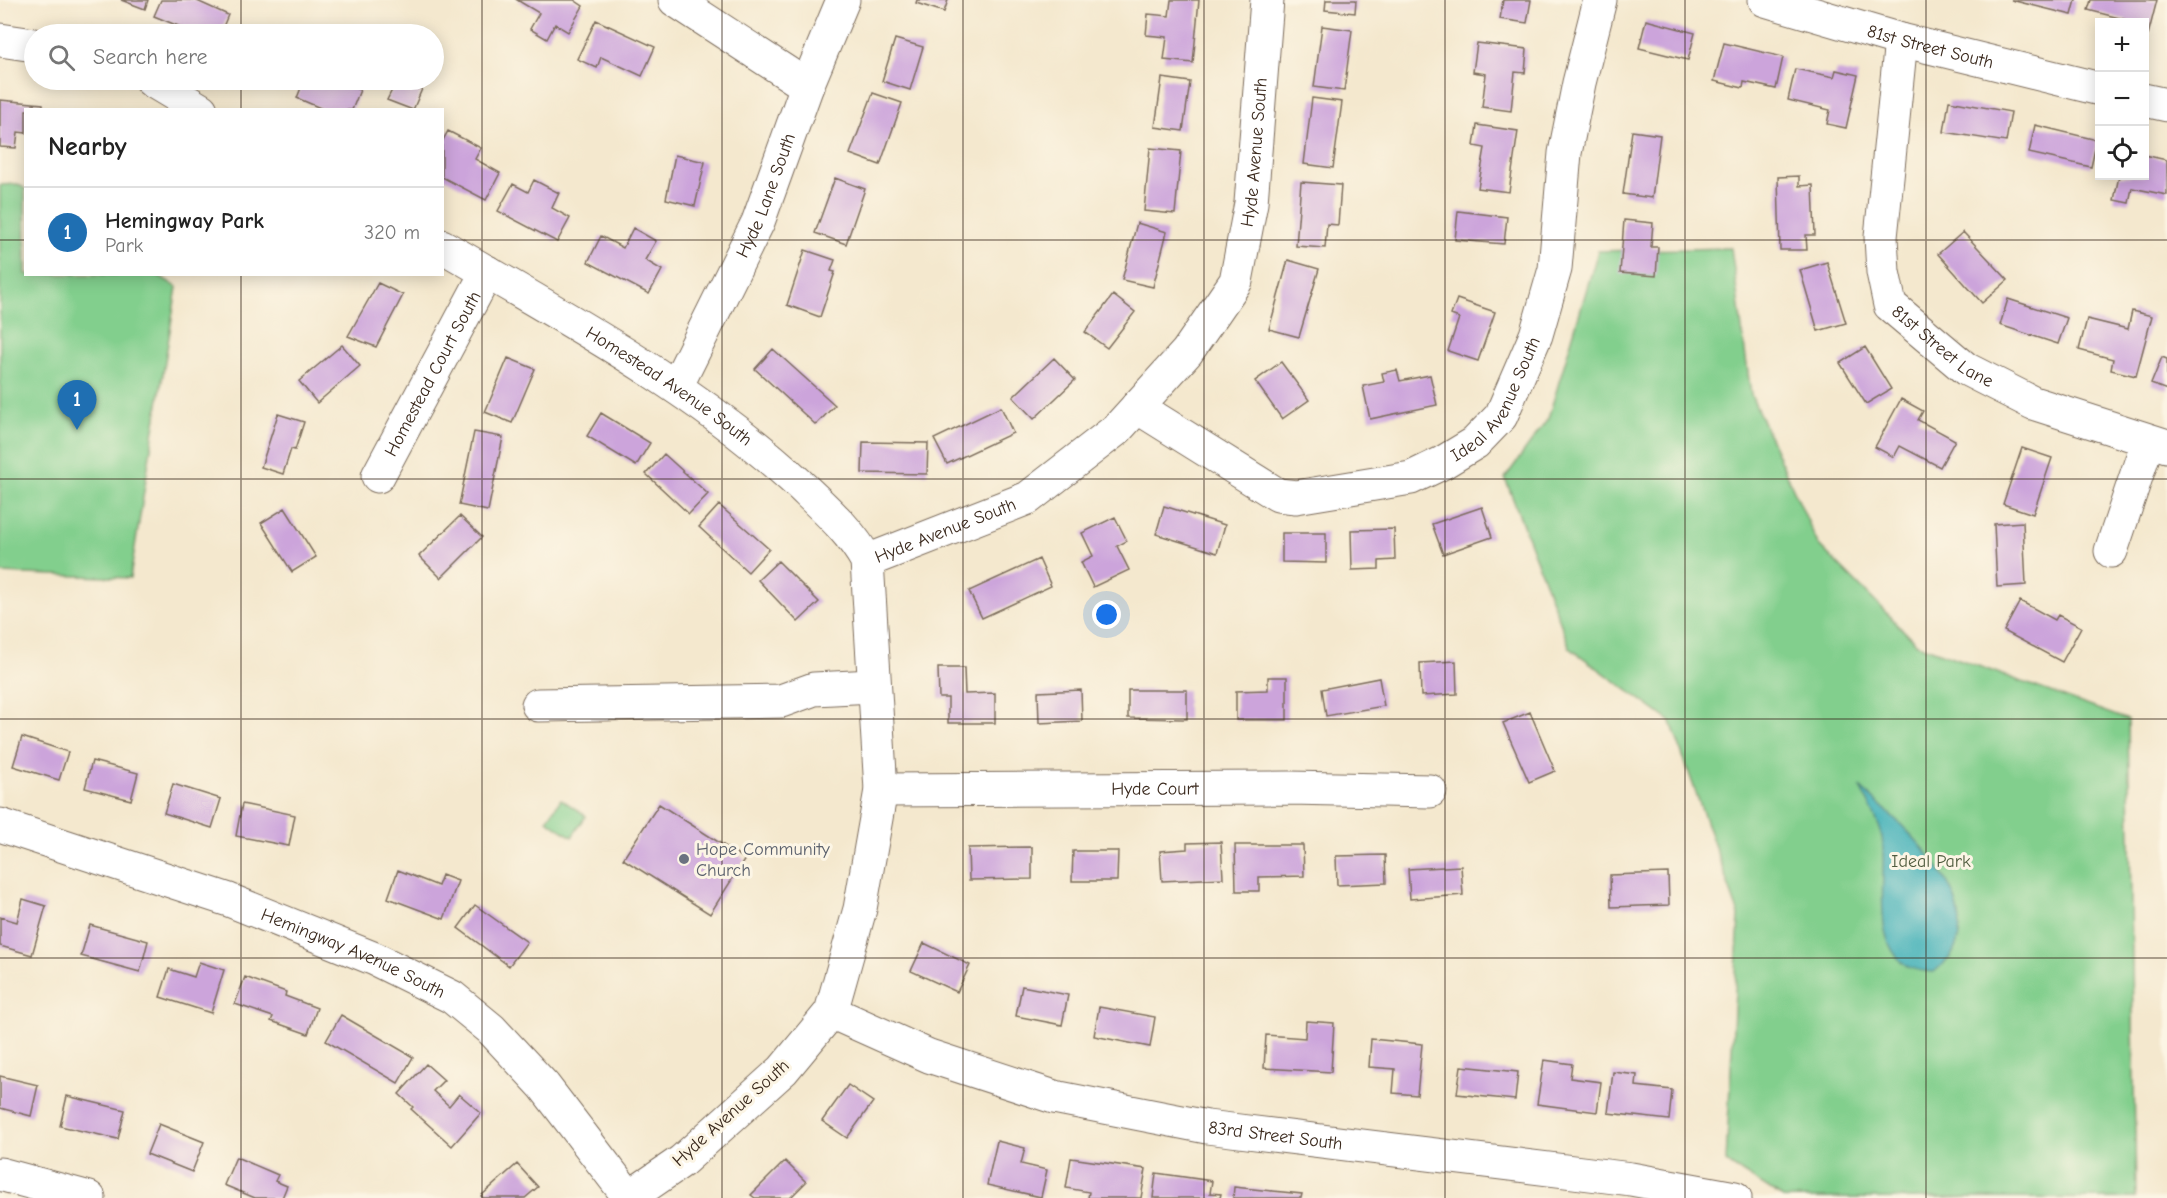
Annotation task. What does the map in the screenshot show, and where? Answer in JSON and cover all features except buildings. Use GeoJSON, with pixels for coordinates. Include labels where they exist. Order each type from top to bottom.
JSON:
{"type":"FeatureCollection","features":[{"type":"Feature","properties":{"kind":"street"},"geometry":{"type":"LineString","coordinates":[[675,0],[807,86]]}},
{"type":"Feature","properties":{"kind":"street","name":"Hyde Lane South"},"geometry":{"type":"LineString","coordinates":[[676,387],[758,222],[807,86],[843,0]]}},
{"type":"Feature","properties":{"kind":"street","name":"Hyde Avenue South"},"geometry":{"type":"LineString","coordinates":[[628,1198],[682,1161],[783,1070],[831,1012],[860,909],[881,790],[867,561],[1028,498],[1117,429],[1187,352],[1236,281],[1251,203],[1267,0]]}},
{"type":"Feature","properties":{"kind":"street","name":"Ideal Avenue South"},"geometry":{"type":"LineString","coordinates":[[1137,407],[1278,495],[1296,497],[1411,478],[1475,443],[1502,416],[1536,335],[1555,269],[1565,153],[1579,82],[1600,0]]}},
{"type":"Feature","properties":{"kind":"street","name":"81st Street South"},"geometry":{"type":"LineString","coordinates":[[1765,0],[1901,40],[2095,88]]}},
{"type":"Feature","properties":{"kind":"street"},"geometry":{"type":"LineString","coordinates":[[0,40],[24,44]]}},
{"type":"Feature","properties":{"kind":"street","name":"81st Street Lane"},"geometry":{"type":"LineString","coordinates":[[1901,40],[1881,237],[1883,272],[1890,305],[1966,369],[2034,403],[2158,443],[2111,551]]}},
{"type":"Feature","properties":{"kind":"street"},"geometry":{"type":"LineString","coordinates":[[168,90],[198,108]]}},
{"type":"Feature","properties":{"kind":"street"},"geometry":{"type":"LineString","coordinates":[[2149,101],[2167,105]]}},
{"type":"Feature","properties":{"kind":"street","name":"Homestead Avenue South"},"geometry":{"type":"LineString","coordinates":[[444,247],[586,329],[676,387],[768,456],[824,507],[859,546],[867,561]]}},
{"type":"Feature","properties":{"kind":"street","name":"Homestead Court South"},"geometry":{"type":"LineString","coordinates":[[378,476],[487,272]]}},
{"type":"Feature","properties":{"kind":"street"},"geometry":{"type":"LineString","coordinates":[[538,705],[781,701],[814,689],[873,686]]}},
{"type":"Feature","properties":{"kind":"street","name":"Hyde Court"},"geometry":{"type":"LineString","coordinates":[[881,790],[1290,788],[1430,790]]}},
{"type":"Feature","properties":{"kind":"street","name":"Hemingway Avenue South"},"geometry":{"type":"LineString","coordinates":[[0,825],[229,900],[375,959],[452,997],[491,1029],[544,1086],[628,1198]]}},
{"type":"Feature","properties":{"kind":"street","name":"83rd Street South"},"geometry":{"type":"LineString","coordinates":[[831,1012],[929,1056],[1054,1097],[1207,1127],[1631,1179],[1735,1198]]}},
{"type":"Feature","properties":{"kind":"street"},"geometry":{"type":"LineString","coordinates":[[0,1174],[89,1198]]}},
{"type":"Feature","properties":{"kind":"green space"},"geometry":{"type":"Polygon","coordinates":[[[18,184],[24,188],[24,276],[160,276],[177,287],[130,578],[0,573],[0,185],[18,184]]]}},
{"type":"Feature","properties":{"kind":"green space","name":"Ideal Park"},"geometry":{"type":"Polygon","coordinates":[[[1731,248],[1751,395],[1818,544],[1917,644],[2128,720],[2136,1198],[1783,1198],[1726,1162],[1739,915],[1671,722],[1570,648],[1505,478],[1548,419],[1598,251],[1731,248]]]}},
{"type":"Feature","properties":{"kind":"green space"},"geometry":{"type":"Polygon","coordinates":[[[561,799],[586,816],[572,837],[547,820],[561,799]]]}},
{"type":"Feature","properties":{"kind":"water"},"geometry":{"type":"Polygon","coordinates":[[[1860,787],[1916,840],[1949,885],[1958,909],[1959,933],[1951,956],[1934,972],[1907,966],[1895,955],[1888,941],[1882,907],[1881,831],[1860,787]]]}},
{"type":"Feature","properties":{"kind":"place","name":"Hemingway Park"},"geometry":{"type":"Point","coordinates":[77,430]}},
{"type":"Feature","properties":{"kind":"place","name":"Hope Community Church"},"geometry":{"type":"Point","coordinates":[684,859]}}]}
